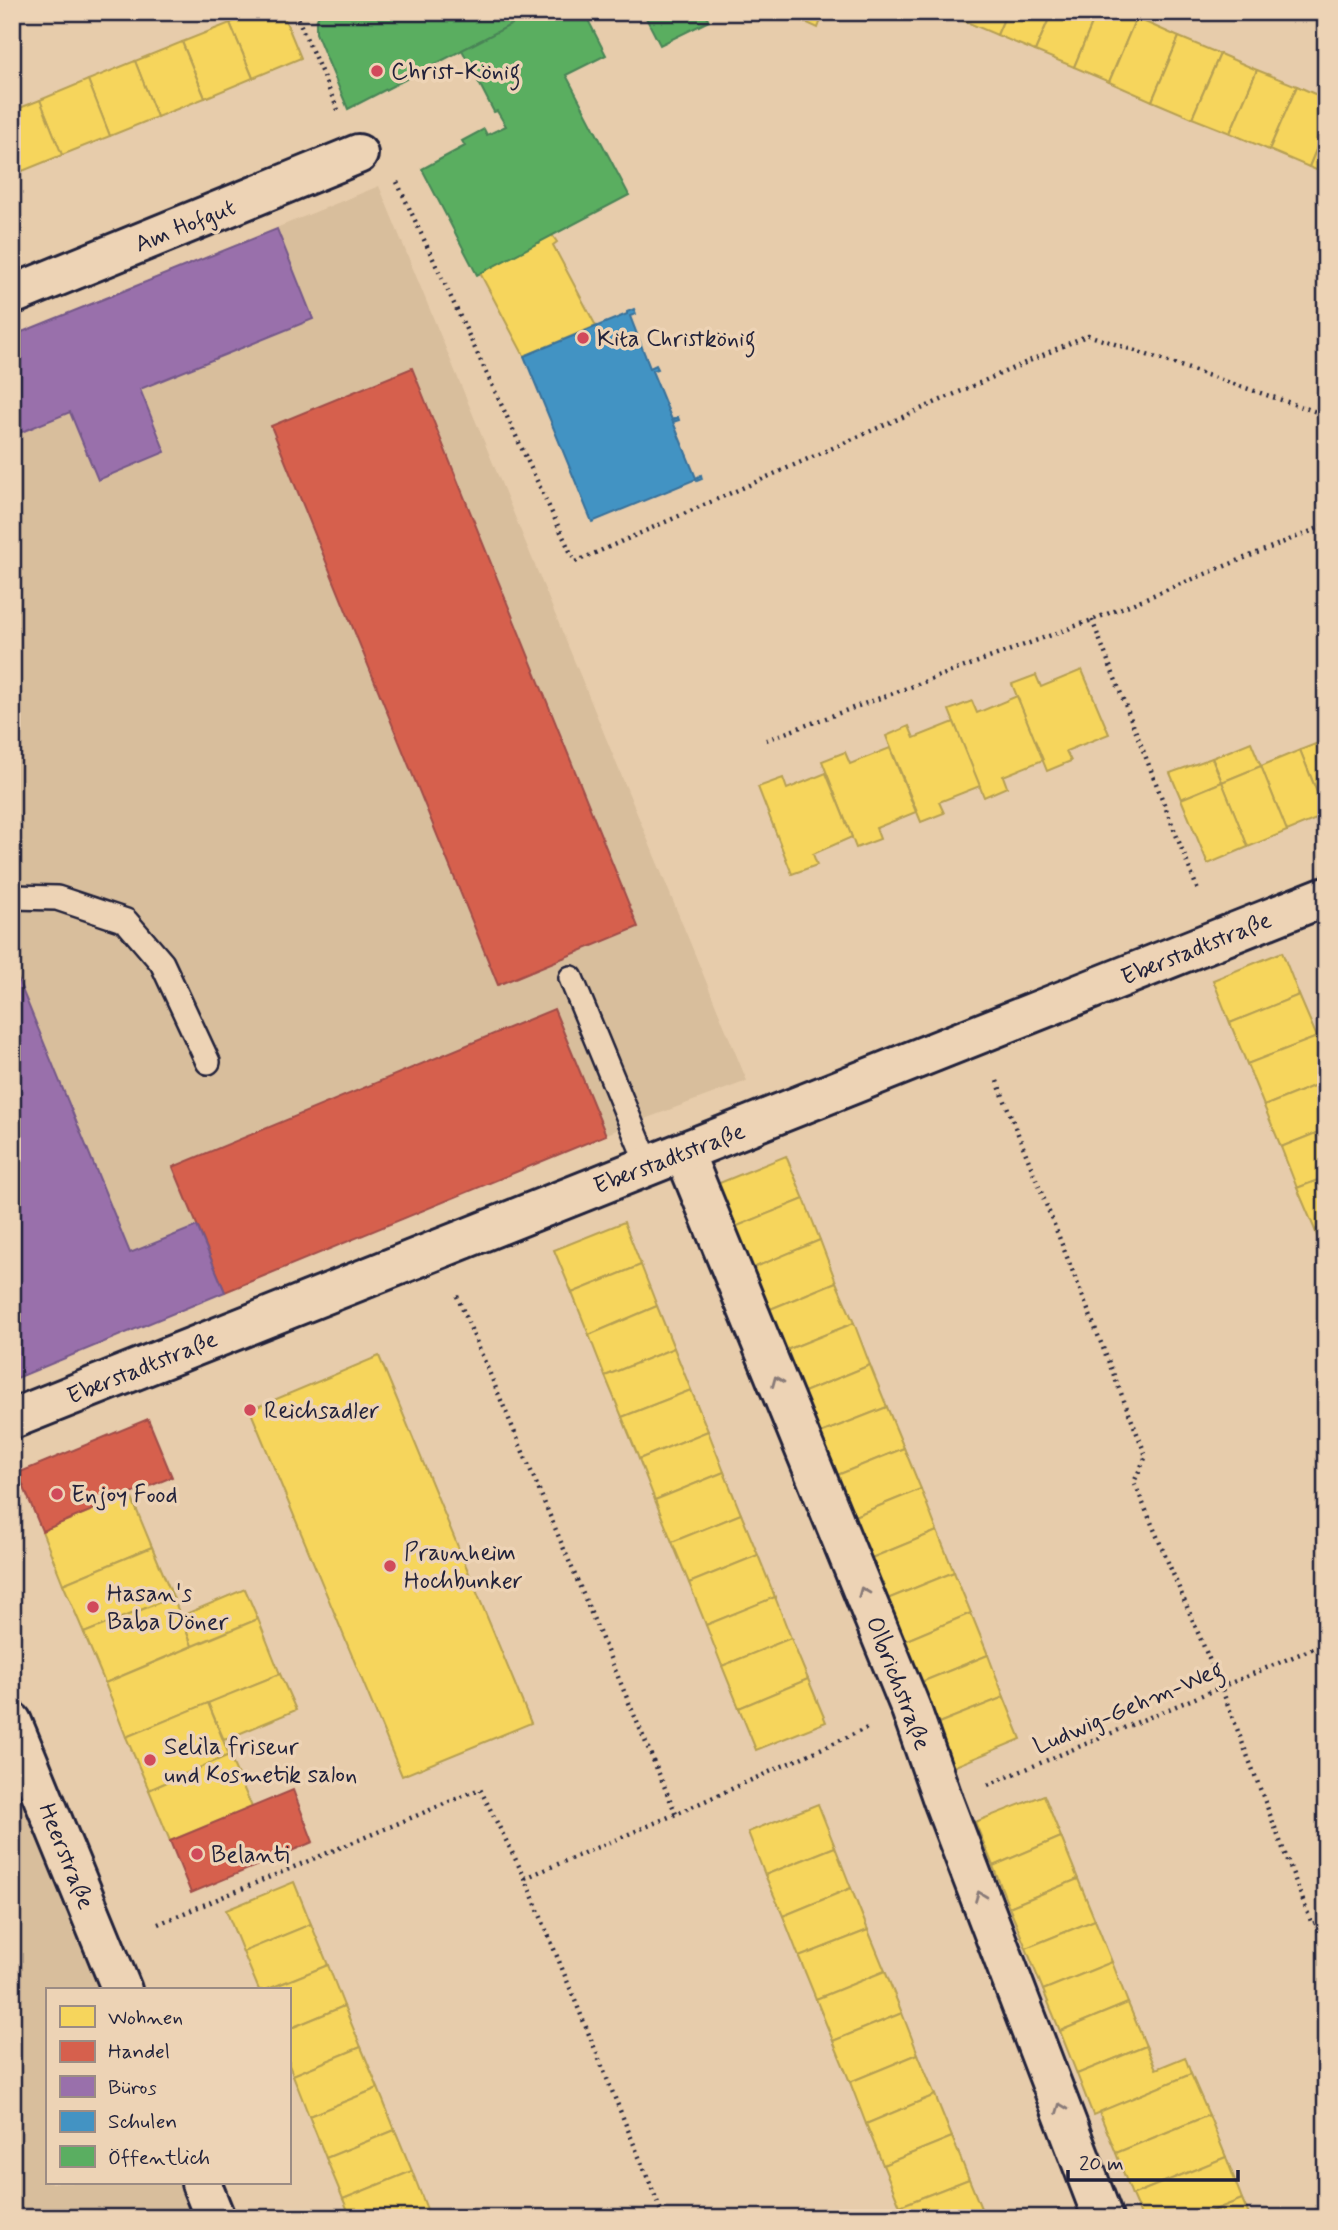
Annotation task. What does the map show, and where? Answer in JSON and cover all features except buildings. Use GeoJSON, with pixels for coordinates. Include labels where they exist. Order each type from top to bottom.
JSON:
{"type":"FeatureCollection","features":[{"type":"Feature","properties":{"kind":"street","name":"Am Hofgut"},"geometry":{"type":"LineString","coordinates":[[12,295],[358,155]]}},
{"type":"Feature","properties":{"kind":"street","name":"Eberstadtstraße"},"geometry":{"type":"LineString","coordinates":[[12,1419],[1326,896]]}},
{"type":"Feature","properties":{"kind":"street","name":"Olbrichstraße"},"geometry":{"type":"LineString","coordinates":[[684,1153],[911,1709],[944,1803],[1103,2218]]}},
{"type":"Feature","properties":{"kind":"street","name":"Heerstraße"},"geometry":{"type":"LineString","coordinates":[[12,1722],[121,1988]]}},
{"type":"Feature","properties":{"kind":"street"},"geometry":{"type":"LineString","coordinates":[[201,2184],[215,2218]]}},
{"type":"Feature","properties":{"kind":"lane"},"geometry":{"type":"LineString","coordinates":[[12,897],[57,898],[126,922],[162,963],[208,1062]]}},
{"type":"Feature","properties":{"kind":"lane"},"geometry":{"type":"LineString","coordinates":[[571,978],[649,1167]]}},
{"type":"Feature","properties":{"kind":"path"},"geometry":{"type":"LineString","coordinates":[[295,12],[358,155],[380,145],[575,562],[1088,335],[1326,415]]}},
{"type":"Feature","properties":{"kind":"path"},"geometry":{"type":"LineString","coordinates":[[766,740],[1092,621],[1326,525]]}},
{"type":"Feature","properties":{"kind":"path"},"geometry":{"type":"LineString","coordinates":[[1092,621],[1218,939]]}},
{"type":"Feature","properties":{"kind":"path"},"geometry":{"type":"LineString","coordinates":[[979,1034],[1146,1456],[1134,1482],[1221,1687],[1312,1924],[1326,1918]]}},
{"type":"Feature","properties":{"kind":"path"},"geometry":{"type":"LineString","coordinates":[[437,1249],[676,1814]]}},
{"type":"Feature","properties":{"kind":"path","name":"Ludwig-Gehm-Weg"},"geometry":{"type":"LineString","coordinates":[[944,1803],[1326,1643]]}},
{"type":"Feature","properties":{"kind":"path"},"geometry":{"type":"LineString","coordinates":[[525,1878],[911,1709]]}},
{"type":"Feature","properties":{"kind":"path"},"geometry":{"type":"LineString","coordinates":[[158,1924],[481,1789],[525,1878],[664,2218]]}},
{"type":"Feature","properties":{"kind":"shaded area"},"geometry":{"type":"Polygon","coordinates":[[[379,186],[747,1081],[631,1124],[17,1378],[12,1367],[12,336],[379,186]]]}},
{"type":"Feature","properties":{"kind":"shaded area"},"geometry":{"type":"Polygon","coordinates":[[[12,1713],[127,1988],[46,1988],[46,2184],[208,2184],[223,2218],[12,2218],[12,1713]]]}},
{"type":"Feature","properties":{"kind":"place","name":"Christ-König"},"geometry":{"type":"Point","coordinates":[377,71]}},
{"type":"Feature","properties":{"kind":"place","name":"Kita Christkönig"},"geometry":{"type":"Point","coordinates":[583,338]}},
{"type":"Feature","properties":{"kind":"place","name":"Reichsadler"},"geometry":{"type":"Point","coordinates":[250,1410]}},
{"type":"Feature","properties":{"kind":"place","name":"Enjoy Food"},"geometry":{"type":"Point","coordinates":[57,1494]}},
{"type":"Feature","properties":{"kind":"place","name":"Praunheim Hochbunker"},"geometry":{"type":"Point","coordinates":[390,1566]}},
{"type":"Feature","properties":{"kind":"place","name":"Hasan's Baba Döner"},"geometry":{"type":"Point","coordinates":[93,1607]}},
{"type":"Feature","properties":{"kind":"place","name":"Selila friseur und Kosmetik salon"},"geometry":{"type":"Point","coordinates":[150,1760]}},
{"type":"Feature","properties":{"kind":"place","name":"Belanti"},"geometry":{"type":"Point","coordinates":[197,1854]}}]}
